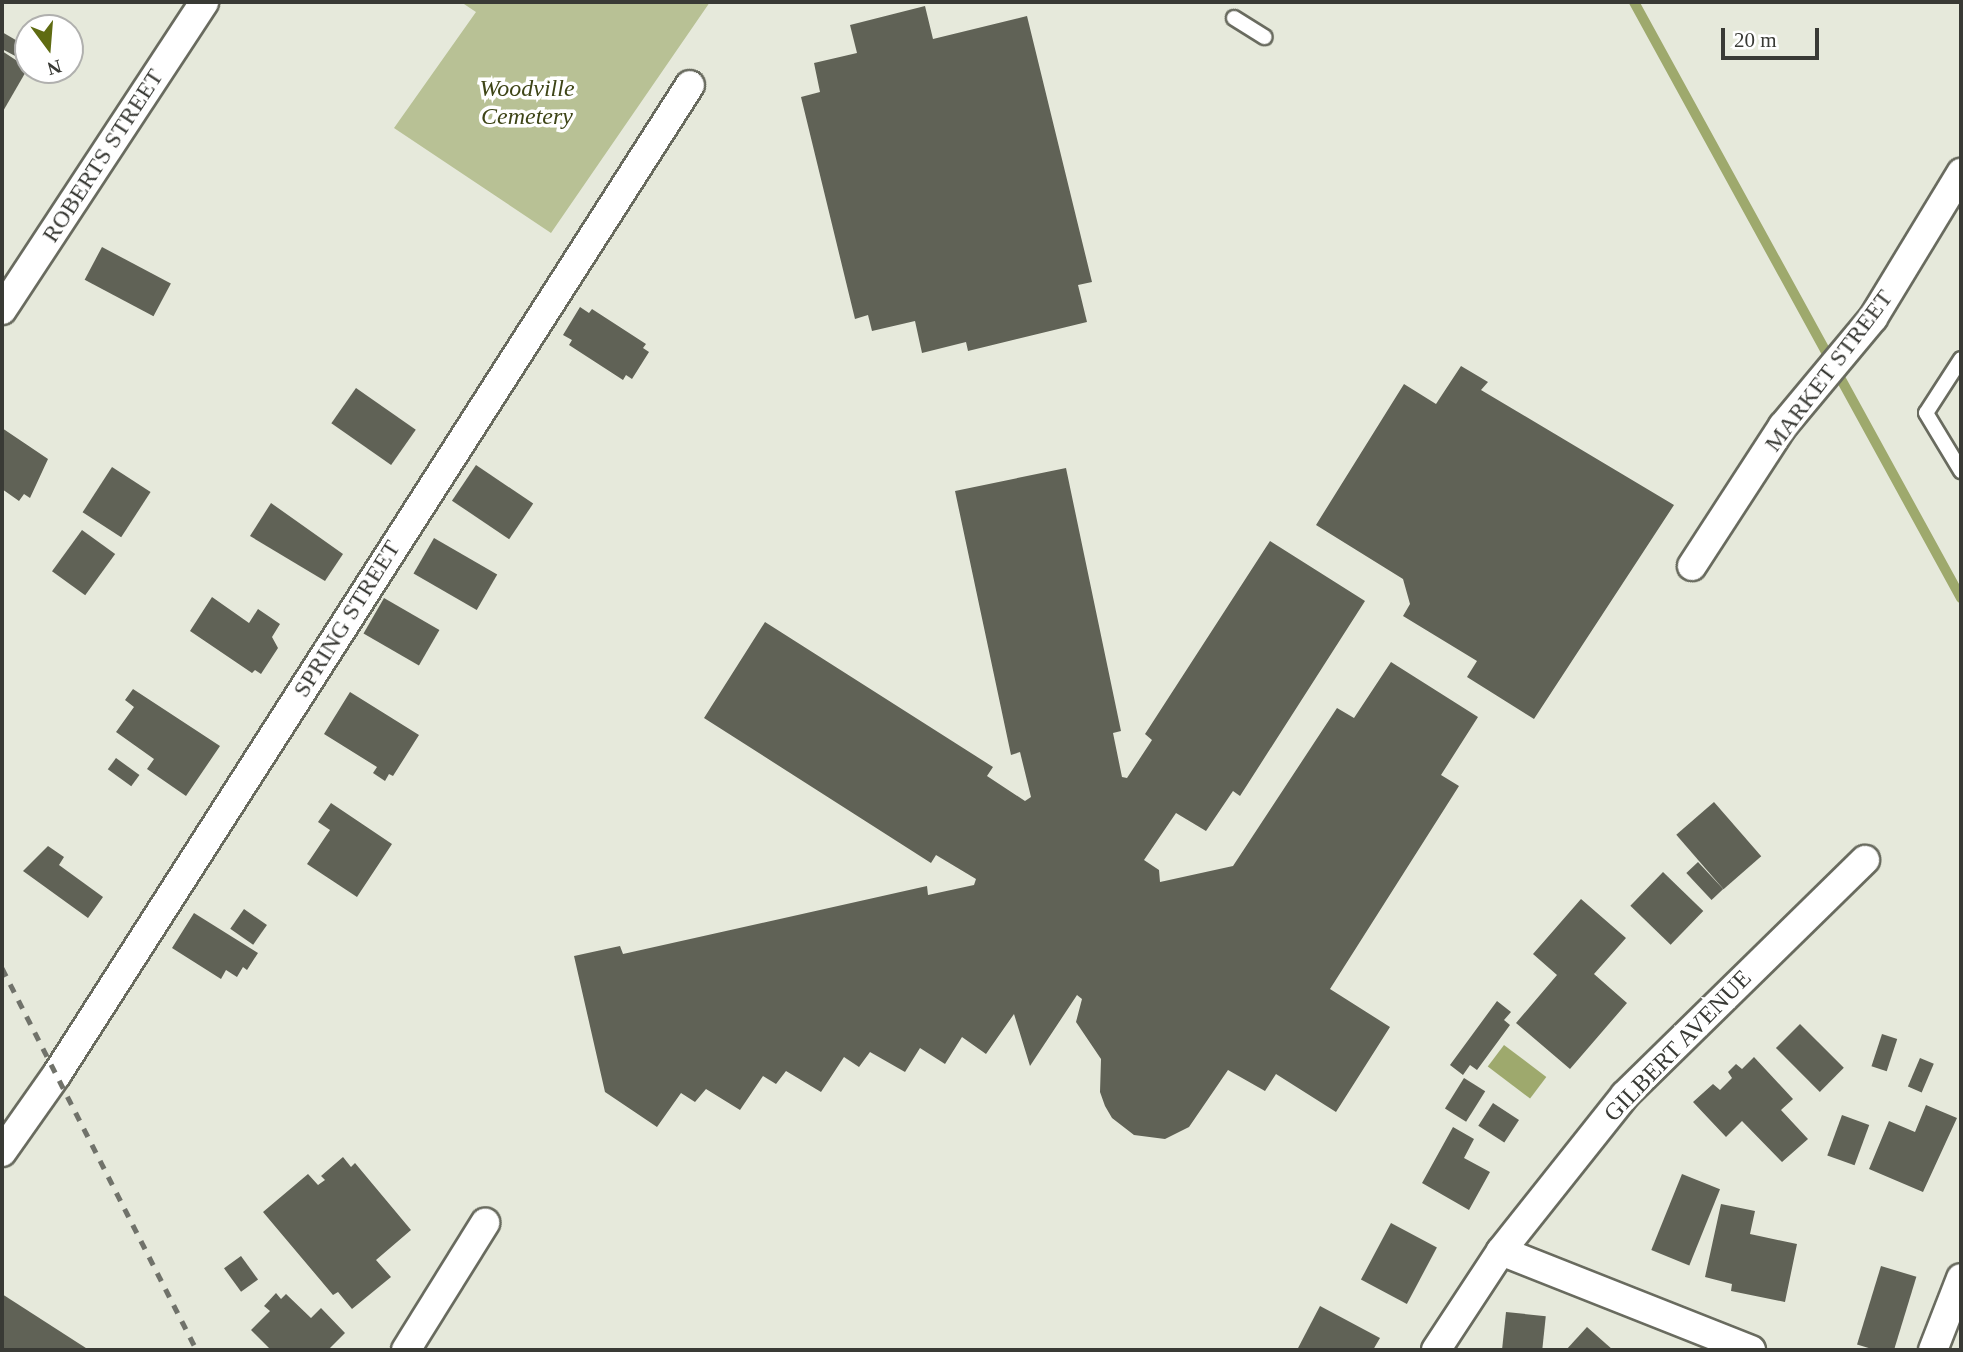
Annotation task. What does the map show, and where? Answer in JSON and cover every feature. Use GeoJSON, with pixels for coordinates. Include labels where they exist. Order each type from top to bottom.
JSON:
{"type":"FeatureCollection","features":[{"type":"Feature","properties":{"kind":"street","name":"ROBERTS STREET"},"geometry":{"type":"LineString","coordinates":[[2,310],[204,2]]}},
{"type":"Feature","properties":{"kind":"street","name":"SPRING STREET"},"geometry":{"type":"LineString","coordinates":[[2,1153],[57,1074],[690,85]]}},
{"type":"Feature","properties":{"kind":"street","name":"MARKET STREET"},"geometry":{"type":"LineString","coordinates":[[1692,566],[1783,426],[1873,318],[1961,173]]}},
{"type":"Feature","properties":{"kind":"street","name":"GILBERT AVENUE"},"geometry":{"type":"LineString","coordinates":[[1436,1350],[1501,1251],[1625,1095],[1865,860]]}},
{"type":"Feature","properties":{"kind":"street"},"geometry":{"type":"LineString","coordinates":[[406,1350],[485,1223]]}},
{"type":"Feature","properties":{"kind":"street"},"geometry":{"type":"LineString","coordinates":[[1501,1251],[1751,1350]]}},
{"type":"Feature","properties":{"kind":"street"},"geometry":{"type":"LineString","coordinates":[[1933,1350],[1961,1278]]}},
{"type":"Feature","properties":{"kind":"lane"},"geometry":{"type":"LineString","coordinates":[[1234,18],[1265,37]]}},
{"type":"Feature","properties":{"kind":"lane"},"geometry":{"type":"LineString","coordinates":[[1961,359],[1926,413],[1961,471]]}},
{"type":"Feature","properties":{"kind":"green space","name":"Woodville Cemetery"},"geometry":{"type":"Polygon","coordinates":[[[461,2],[710,2],[551,233],[394,128],[476,12],[461,2]]]}},
{"type":"Feature","properties":{"kind":"shaded area"},"geometry":{"type":"Polygon","coordinates":[[[1504,1045],[1546,1077],[1530,1098],[1488,1067],[1504,1045]]]}},
{"type":"Feature","properties":{"kind":"building"},"geometry":{"type":"Polygon","coordinates":[[[925,6],[933,39],[1027,16],[1092,282],[1078,285],[1087,322],[968,351],[966,342],[922,353],[915,321],[872,331],[868,315],[855,319],[801,97],[820,92],[814,63],[857,53],[850,25],[925,6]]]}},
{"type":"Feature","properties":{"kind":"building"},"geometry":{"type":"Polygon","coordinates":[[[2,32],[14,39],[14,55],[2,49],[2,32]]]}},
{"type":"Feature","properties":{"kind":"building"},"geometry":{"type":"Polygon","coordinates":[[[2,51],[14,59],[14,84],[19,84],[2,113],[2,51]]]}},
{"type":"Feature","properties":{"kind":"building"},"geometry":{"type":"Polygon","coordinates":[[[102,247],[171,284],[153,316],[85,280],[102,247]]]}},
{"type":"Feature","properties":{"kind":"building"},"geometry":{"type":"Polygon","coordinates":[[[580,307],[589,313],[592,309],[646,344],[643,348],[649,352],[632,379],[626,375],[623,380],[569,345],[572,340],[563,335],[580,307]]]}},
{"type":"Feature","properties":{"kind":"building"},"geometry":{"type":"Polygon","coordinates":[[[1461,366],[1488,382],[1481,390],[1674,505],[1534,719],[1467,677],[1477,661],[1403,616],[1410,604],[1403,579],[1316,525],[1404,384],[1436,404],[1461,366]]]}},
{"type":"Feature","properties":{"kind":"building"},"geometry":{"type":"Polygon","coordinates":[[[356,388],[416,430],[391,465],[331,423],[356,388]]]}},
{"type":"Feature","properties":{"kind":"building"},"geometry":{"type":"Polygon","coordinates":[[[2,428],[48,459],[30,498],[24,494],[19,501],[2,489],[2,428]]]}},
{"type":"Feature","properties":{"kind":"building"},"geometry":{"type":"Polygon","coordinates":[[[476,465],[533,504],[509,539],[452,501],[476,465]]]}},
{"type":"Feature","properties":{"kind":"building"},"geometry":{"type":"Polygon","coordinates":[[[112,467],[151,492],[121,537],[83,512],[112,467]]]}},
{"type":"Feature","properties":{"kind":"building"},"geometry":{"type":"Polygon","coordinates":[[[1066,468],[1121,731],[1113,733],[1122,777],[1127,778],[1152,740],[1145,734],[1270,541],[1365,601],[1240,796],[1233,791],[1206,831],[1176,813],[1144,860],[1159,870],[1160,882],[1233,866],[1337,708],[1354,718],[1391,662],[1478,717],[1441,775],[1459,786],[1330,989],[1390,1027],[1336,1112],[1276,1074],[1265,1091],[1228,1070],[1189,1127],[1165,1139],[1134,1135],[1112,1118],[1105,1106],[1100,1092],[1101,1059],[1076,1022],[1082,999],[1077,995],[1030,1066],[1014,1014],[986,1054],[962,1037],[945,1064],[920,1048],[905,1072],[870,1052],[859,1067],[844,1057],[821,1092],[786,1071],[776,1084],[763,1076],[740,1110],[706,1089],[695,1102],[681,1093],[657,1127],[605,1092],[574,956],[620,946],[623,954],[927,886],[928,895],[974,885],[976,879],[936,855],[931,863],[704,718],[765,622],[993,767],[987,776],[1025,801],[1031,797],[1020,752],[1011,755],[955,491],[1066,468]]]}},
{"type":"Feature","properties":{"kind":"building"},"geometry":{"type":"Polygon","coordinates":[[[271,503],[343,554],[325,581],[250,536],[271,503]]]}},
{"type":"Feature","properties":{"kind":"building"},"geometry":{"type":"Polygon","coordinates":[[[82,530],[115,554],[85,595],[52,571],[82,530]]]}},
{"type":"Feature","properties":{"kind":"building"},"geometry":{"type":"Polygon","coordinates":[[[434,538],[497,574],[477,610],[414,574],[434,538]]]}},
{"type":"Feature","properties":{"kind":"building"},"geometry":{"type":"Polygon","coordinates":[[[212,597],[249,623],[258,609],[280,624],[272,637],[278,648],[261,674],[255,670],[252,673],[190,631],[212,597]]]}},
{"type":"Feature","properties":{"kind":"building"},"geometry":{"type":"Polygon","coordinates":[[[384,598],[439,630],[419,666],[364,634],[384,598]]]}},
{"type":"Feature","properties":{"kind":"building"},"geometry":{"type":"Polygon","coordinates":[[[133,689],[220,746],[186,796],[147,769],[154,759],[116,732],[134,707],[125,700],[133,689]]]}},
{"type":"Feature","properties":{"kind":"building"},"geometry":{"type":"Polygon","coordinates":[[[350,692],[419,735],[393,776],[389,774],[385,781],[373,773],[377,767],[324,734],[350,692]]]}},
{"type":"Feature","properties":{"kind":"building"},"geometry":{"type":"Polygon","coordinates":[[[116,758],[139,775],[131,786],[108,769],[116,758]]]}},
{"type":"Feature","properties":{"kind":"building"},"geometry":{"type":"Polygon","coordinates":[[[1714,802],[1761,856],[1724,889],[1676,835],[1714,802]]]}},
{"type":"Feature","properties":{"kind":"building"},"geometry":{"type":"Polygon","coordinates":[[[331,803],[392,844],[357,897],[307,864],[330,830],[318,822],[331,803]]]}},
{"type":"Feature","properties":{"kind":"building"},"geometry":{"type":"Polygon","coordinates":[[[48,846],[64,857],[59,865],[103,897],[88,918],[23,871],[48,846]]]}},
{"type":"Feature","properties":{"kind":"building"},"geometry":{"type":"Polygon","coordinates":[[[1698,862],[1723,889],[1712,900],[1686,873],[1698,862]]]}},
{"type":"Feature","properties":{"kind":"building"},"geometry":{"type":"Polygon","coordinates":[[[1663,872],[1703,911],[1671,945],[1630,906],[1663,872]]]}},
{"type":"Feature","properties":{"kind":"building"},"geometry":{"type":"Polygon","coordinates":[[[1581,899],[1626,938],[1594,974],[1627,1003],[1570,1069],[1516,1023],[1557,975],[1533,954],[1581,899]]]}},
{"type":"Feature","properties":{"kind":"building"},"geometry":{"type":"Polygon","coordinates":[[[244,909],[267,925],[253,945],[230,929],[244,909]]]}},
{"type":"Feature","properties":{"kind":"building"},"geometry":{"type":"Polygon","coordinates":[[[194,913],[258,953],[247,970],[243,967],[237,977],[226,970],[221,979],[172,948],[194,913]]]}},
{"type":"Feature","properties":{"kind":"building"},"geometry":{"type":"Polygon","coordinates":[[[1497,1001],[1511,1012],[1504,1020],[1510,1025],[1477,1070],[1470,1065],[1463,1075],[1450,1065],[1497,1001]]]}},
{"type":"Feature","properties":{"kind":"building"},"geometry":{"type":"Polygon","coordinates":[[[1800,1024],[1844,1068],[1820,1092],[1776,1048],[1800,1024]]]}},
{"type":"Feature","properties":{"kind":"building"},"geometry":{"type":"Polygon","coordinates":[[[1882,1034],[1897,1039],[1887,1071],[1871,1066],[1882,1034]]]}},
{"type":"Feature","properties":{"kind":"building"},"geometry":{"type":"Polygon","coordinates":[[[1754,1057],[1793,1099],[1781,1110],[1808,1139],[1782,1162],[1742,1121],[1726,1137],[1693,1102],[1713,1084],[1720,1090],[1732,1078],[1728,1072],[1736,1064],[1742,1069],[1754,1057]]]}},
{"type":"Feature","properties":{"kind":"building"},"geometry":{"type":"Polygon","coordinates":[[[1920,1058],[1934,1064],[1922,1092],[1908,1087],[1920,1058]]]}},
{"type":"Feature","properties":{"kind":"building"},"geometry":{"type":"Polygon","coordinates":[[[1464,1078],[1485,1091],[1466,1122],[1445,1109],[1464,1078]]]}},
{"type":"Feature","properties":{"kind":"building"},"geometry":{"type":"Polygon","coordinates":[[[1493,1103],[1519,1120],[1504,1143],[1478,1126],[1493,1103]]]}},
{"type":"Feature","properties":{"kind":"building"},"geometry":{"type":"Polygon","coordinates":[[[1926,1105],[1957,1118],[1923,1192],[1869,1169],[1889,1121],[1915,1132],[1926,1105]]]}},
{"type":"Feature","properties":{"kind":"building"},"geometry":{"type":"Polygon","coordinates":[[[1842,1115],[1869,1125],[1855,1165],[1827,1155],[1842,1115]]]}},
{"type":"Feature","properties":{"kind":"building"},"geometry":{"type":"Polygon","coordinates":[[[1453,1127],[1474,1139],[1464,1158],[1490,1172],[1469,1210],[1422,1183],[1453,1127]]]}},
{"type":"Feature","properties":{"kind":"building"},"geometry":{"type":"Polygon","coordinates":[[[343,1157],[351,1167],[355,1163],[411,1230],[376,1260],[391,1277],[352,1309],[338,1292],[333,1295],[263,1212],[308,1174],[318,1185],[325,1180],[321,1176],[343,1157]]]}},
{"type":"Feature","properties":{"kind":"building"},"geometry":{"type":"Polygon","coordinates":[[[1682,1174],[1720,1189],[1689,1265],[1651,1250],[1682,1174]]]}},
{"type":"Feature","properties":{"kind":"building"},"geometry":{"type":"Polygon","coordinates":[[[1721,1204],[1755,1211],[1750,1234],[1797,1244],[1785,1302],[1731,1291],[1732,1284],[1705,1277],[1721,1204]]]}},
{"type":"Feature","properties":{"kind":"building"},"geometry":{"type":"Polygon","coordinates":[[[1391,1223],[1437,1247],[1407,1304],[1361,1280],[1391,1223]]]}},
{"type":"Feature","properties":{"kind":"building"},"geometry":{"type":"Polygon","coordinates":[[[241,1256],[258,1279],[241,1292],[224,1268],[241,1256]]]}},
{"type":"Feature","properties":{"kind":"building"},"geometry":{"type":"Polygon","coordinates":[[[1881,1266],[1916,1277],[1894,1350],[1875,1350],[1857,1344],[1881,1266]]]}},
{"type":"Feature","properties":{"kind":"building"},"geometry":{"type":"Polygon","coordinates":[[[276,1293],[281,1299],[286,1294],[311,1318],[321,1308],[345,1333],[328,1350],[271,1350],[251,1330],[270,1311],[264,1306],[276,1293]]]}},
{"type":"Feature","properties":{"kind":"building"},"geometry":{"type":"Polygon","coordinates":[[[2,1294],[89,1350],[2,1350],[2,1294]]]}},
{"type":"Feature","properties":{"kind":"building"},"geometry":{"type":"Polygon","coordinates":[[[1320,1306],[1380,1338],[1373,1350],[1297,1350],[1320,1306]]]}},
{"type":"Feature","properties":{"kind":"building"},"geometry":{"type":"Polygon","coordinates":[[[1506,1312],[1546,1316],[1542,1350],[1502,1350],[1506,1312]]]}},
{"type":"Feature","properties":{"kind":"building"},"geometry":{"type":"Polygon","coordinates":[[[1587,1327],[1613,1350],[1566,1350],[1587,1327]]]}},
{"type":"Feature","properties":{"kind":"waterway"},"geometry":{"type":"LineString","coordinates":[[1634,2],[1961,598]]}},
{"type":"Feature","properties":{"kind":"railway"},"geometry":{"type":"LineString","coordinates":[[2,968],[197,1350]]}}]}
